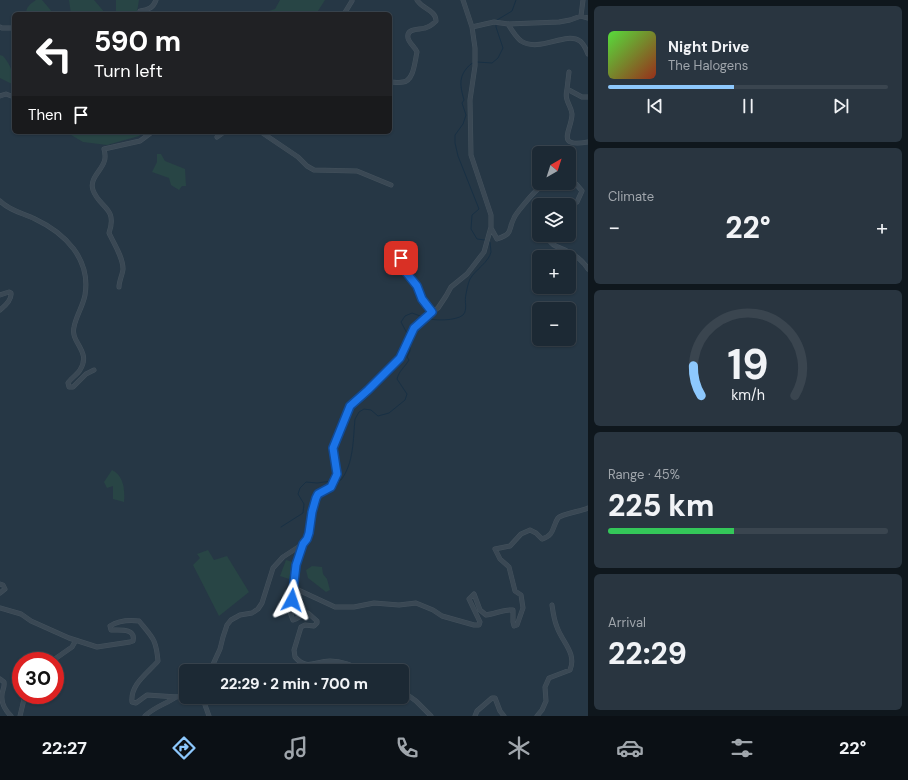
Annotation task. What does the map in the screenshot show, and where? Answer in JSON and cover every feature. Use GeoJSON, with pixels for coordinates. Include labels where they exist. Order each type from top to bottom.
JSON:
{"type":"FeatureCollection","features":[{"type":"Feature","properties":{"kind":"street"},"geometry":{"type":"LineString","coordinates":[[140,12],[148,10],[154,5],[156,0]]}},
{"type":"Feature","properties":{"kind":"street"},"geometry":{"type":"LineString","coordinates":[[392,82],[406,82],[412,74],[417,52],[409,42],[407,37],[408,33],[413,30],[426,28],[436,21],[436,16],[434,13],[420,4],[417,0]]}},
{"type":"Feature","properties":{"kind":"street"},"geometry":{"type":"LineString","coordinates":[[213,664],[220,650],[227,625],[231,620],[240,615],[252,613],[258,609],[262,603],[273,568],[283,557],[303,544],[307,539],[316,496],[322,491],[331,487],[336,477],[337,468],[333,448],[350,406],[400,358],[414,328],[438,308],[451,287],[467,274],[484,252],[491,227],[491,215],[471,155],[470,100],[476,58],[472,27],[462,0]]}},
{"type":"Feature","properties":{"kind":"street"},"geometry":{"type":"LineString","coordinates":[[581,16],[583,0]]}},
{"type":"Feature","properties":{"kind":"street"},"geometry":{"type":"LineString","coordinates":[[345,12],[352,1]]}},
{"type":"Feature","properties":{"kind":"street"},"geometry":{"type":"LineString","coordinates":[[472,27],[496,22],[508,24],[564,21],[581,16],[588,18]]}},
{"type":"Feature","properties":{"kind":"street"},"geometry":{"type":"LineString","coordinates":[[508,24],[521,40],[530,45],[541,45],[566,39],[577,40],[584,45],[588,54]]}},
{"type":"Feature","properties":{"kind":"street"},"geometry":{"type":"LineString","coordinates":[[0,27],[12,28]]}},
{"type":"Feature","properties":{"kind":"street"},"geometry":{"type":"LineString","coordinates":[[569,72],[566,96],[572,112],[567,132],[568,138],[571,142],[576,144],[588,142]]}},
{"type":"Feature","properties":{"kind":"street"},"geometry":{"type":"LineString","coordinates":[[567,89],[582,97],[588,97]]}},
{"type":"Feature","properties":{"kind":"street"},"geometry":{"type":"LineString","coordinates":[[0,96],[6,94],[12,96]]}},
{"type":"Feature","properties":{"kind":"street"},"geometry":{"type":"LineString","coordinates":[[119,287],[123,270],[121,260],[109,233],[112,225],[109,210],[96,197],[92,188],[93,181],[105,161],[104,150],[140,141],[149,134]]}},
{"type":"Feature","properties":{"kind":"street"},"geometry":{"type":"LineString","coordinates":[[264,134],[298,157],[311,168],[357,171],[391,184]]}},
{"type":"Feature","properties":{"kind":"street"},"geometry":{"type":"LineString","coordinates":[[576,184],[582,191],[576,202]]}},
{"type":"Feature","properties":{"kind":"street"},"geometry":{"type":"LineString","coordinates":[[491,227],[497,239],[506,236],[511,228],[514,218],[537,190]]}},
{"type":"Feature","properties":{"kind":"street"},"geometry":{"type":"LineString","coordinates":[[0,201],[15,212],[35,219],[59,234],[75,249],[84,269],[87,283],[81,308],[74,327],[75,337],[84,354],[80,369],[68,383],[69,387],[73,388],[86,374],[94,370]]}},
{"type":"Feature","properties":{"kind":"street"},"geometry":{"type":"LineString","coordinates":[[550,242],[557,248],[566,250],[583,262],[588,269]]}},
{"type":"Feature","properties":{"kind":"street"},"geometry":{"type":"LineString","coordinates":[[401,258],[405,271],[417,286],[422,299],[432,312]]}},
{"type":"Feature","properties":{"kind":"street"},"geometry":{"type":"LineString","coordinates":[[0,295],[9,292],[12,296],[6,306],[0,310]]}},
{"type":"Feature","properties":{"kind":"street"},"geometry":{"type":"LineString","coordinates":[[294,588],[335,607],[354,607],[374,603],[399,605],[416,603],[433,610],[442,616],[479,625],[480,622],[469,598],[474,594],[480,610],[486,615],[497,613],[506,609],[513,610],[514,626],[517,625],[523,608],[521,595],[515,591],[509,567],[500,559],[495,549],[510,546],[521,534],[530,530],[542,539],[547,538],[554,530],[559,517],[588,508]]}},
{"type":"Feature","properties":{"kind":"street"},"geometry":{"type":"LineString","coordinates":[[303,544],[295,570],[290,612],[293,620],[302,614],[308,613],[317,621],[314,626],[305,625],[301,627],[294,650],[295,657],[304,664]]}},
{"type":"Feature","properties":{"kind":"street"},"geometry":{"type":"LineString","coordinates":[[0,584],[3,585],[5,589],[0,593]]}},
{"type":"Feature","properties":{"kind":"street"},"geometry":{"type":"LineString","coordinates":[[537,716],[542,710],[546,701],[545,687],[549,678],[570,670],[573,663],[570,650],[561,637],[556,626],[552,605]]}},
{"type":"Feature","properties":{"kind":"street"},"geometry":{"type":"LineString","coordinates":[[0,608],[21,614],[31,621],[54,632],[97,646],[133,641],[133,633],[128,630],[112,630],[110,626],[112,624],[127,621],[139,621],[154,640],[157,647],[158,661],[140,679],[135,689],[132,702],[136,703],[149,694],[176,697]]}},
{"type":"Feature","properties":{"kind":"street"},"geometry":{"type":"LineString","coordinates":[[64,653],[72,647],[76,640]]}},
{"type":"Feature","properties":{"kind":"street"},"geometry":{"type":"LineString","coordinates":[[314,664],[331,661],[350,664]]}},
{"type":"Feature","properties":{"kind":"street"},"geometry":{"type":"LineString","coordinates":[[0,679],[4,682],[5,687],[2,695],[5,710],[11,716]]}},
{"type":"Feature","properties":{"kind":"street"},"geometry":{"type":"LineString","coordinates":[[145,716],[158,706],[168,703],[179,696]]}},
{"type":"Feature","properties":{"kind":"street"},"geometry":{"type":"LineString","coordinates":[[409,696],[432,716]]}},
{"type":"Feature","properties":{"kind":"street"},"geometry":{"type":"LineString","coordinates":[[475,716],[477,712],[492,698],[495,698],[500,711],[504,716]]}},
{"type":"Feature","properties":{"kind":"street"},"geometry":{"type":"LineString","coordinates":[[20,716],[23,704]]}},
{"type":"Feature","properties":{"kind":"street"},"geometry":{"type":"LineString","coordinates":[[205,704],[209,716]]}},
{"type":"Feature","properties":{"kind":"green space"},"geometry":{"type":"Polygon","coordinates":[[[36,0],[42,0],[52,12],[26,12],[32,3],[36,0]]]}},
{"type":"Feature","properties":{"kind":"green space"},"geometry":{"type":"Polygon","coordinates":[[[69,0],[94,0],[104,12],[71,12],[69,0]]]}},
{"type":"Feature","properties":{"kind":"green space"},"geometry":{"type":"Polygon","coordinates":[[[116,0],[139,0],[137,12],[116,12],[116,0]]]}},
{"type":"Feature","properties":{"kind":"green space"},"geometry":{"type":"Polygon","coordinates":[[[280,0],[325,0],[317,12],[266,12],[275,9],[280,0]]]}},
{"type":"Feature","properties":{"kind":"green space"},"geometry":{"type":"Polygon","coordinates":[[[0,55],[3,56],[10,66],[12,73],[12,84],[0,78],[0,55]]]}},
{"type":"Feature","properties":{"kind":"green space"},"geometry":{"type":"Polygon","coordinates":[[[69,134],[141,134],[139,136],[107,145],[83,142],[69,134]]]}},
{"type":"Feature","properties":{"kind":"green space"},"geometry":{"type":"Polygon","coordinates":[[[157,154],[161,154],[165,161],[185,169],[186,186],[182,186],[179,190],[171,185],[169,178],[152,172],[157,162],[157,154]]]}},
{"type":"Feature","properties":{"kind":"green space"},"geometry":{"type":"Polygon","coordinates":[[[112,470],[119,476],[123,484],[124,502],[113,499],[113,486],[107,488],[104,482],[112,470]]]}},
{"type":"Feature","properties":{"kind":"green space"},"geometry":{"type":"Polygon","coordinates":[[[208,550],[214,560],[227,556],[249,592],[219,616],[193,565],[200,558],[197,554],[208,550]]]}},
{"type":"Feature","properties":{"kind":"green space"},"geometry":{"type":"Polygon","coordinates":[[[286,560],[296,563],[289,579],[280,576],[286,560]]]}},
{"type":"Feature","properties":{"kind":"green space"},"geometry":{"type":"Polygon","coordinates":[[[312,566],[322,567],[323,574],[327,579],[330,590],[326,592],[308,578],[306,570],[312,566]]]}},
{"type":"Feature","properties":{"kind":"waterway"},"geometry":{"type":"LineString","coordinates":[[497,20],[512,11],[516,0]]}},
{"type":"Feature","properties":{"kind":"waterway"},"geometry":{"type":"LineString","coordinates":[[477,62],[492,63],[498,58],[503,48],[496,23]]}},
{"type":"Feature","properties":{"kind":"waterway"},"geometry":{"type":"LineString","coordinates":[[473,63],[463,73],[461,80],[464,100],[462,103],[466,115],[463,124],[455,135],[455,143],[458,156],[479,209],[472,215],[471,229],[477,239],[485,240]]}},
{"type":"Feature","properties":{"kind":"waterway"},"geometry":{"type":"LineString","coordinates":[[426,318],[445,320],[463,315],[470,279],[490,256],[490,242],[488,242]]}},
{"type":"Feature","properties":{"kind":"waterway"},"geometry":{"type":"LineString","coordinates":[[408,335],[401,322],[405,316],[412,313],[423,317]]}},
{"type":"Feature","properties":{"kind":"waterway"},"geometry":{"type":"LineString","coordinates":[[335,481],[341,480],[351,459],[355,419],[359,412],[364,409],[371,410],[378,416],[389,413],[405,400],[407,394],[397,379],[400,372],[409,360],[407,357],[410,351],[410,340]]}},
{"type":"Feature","properties":{"kind":"waterway"},"geometry":{"type":"LineString","coordinates":[[281,527],[303,513],[304,504],[298,494],[300,488],[306,482],[317,483],[332,481]]}},
{"type":"Feature","properties":{"kind":"route"},"geometry":{"type":"LineString","coordinates":[[292,600],[296,565],[303,544],[309,533],[316,498],[322,491],[331,487],[337,474],[333,448],[350,406],[400,358],[414,328],[432,312],[422,299],[417,286],[403,268],[401,258]]}}]}
